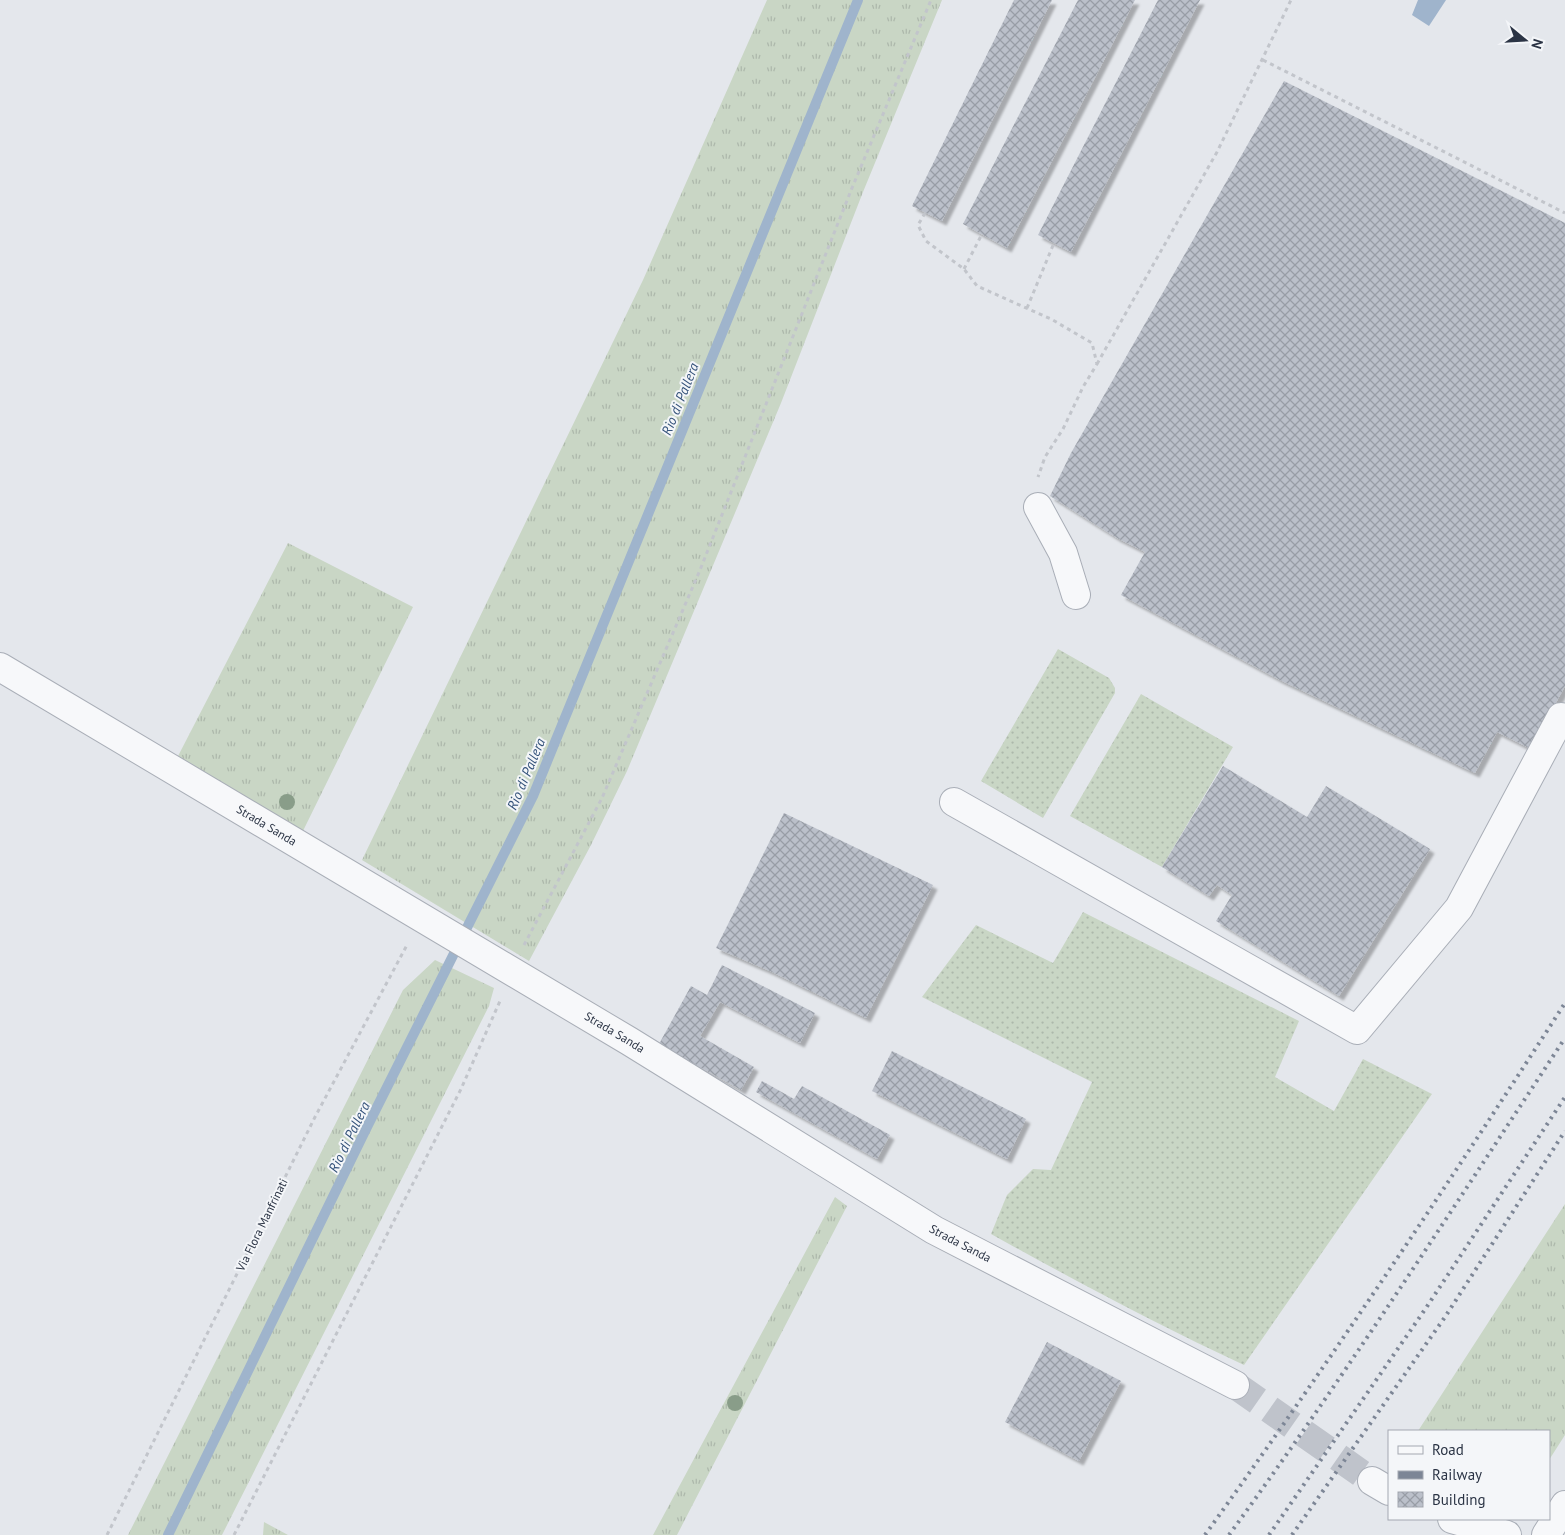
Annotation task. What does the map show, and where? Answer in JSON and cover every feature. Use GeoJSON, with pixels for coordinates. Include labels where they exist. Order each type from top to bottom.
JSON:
{"type":"FeatureCollection","features":[{"type":"Feature","properties":{"kind":"street"},"geometry":{"type":"LineString","coordinates":[[1038,507],[1063,553],[1076,595]]}},
{"type":"Feature","properties":{"kind":"street","name":"Strada Sanda"},"geometry":{"type":"LineString","coordinates":[[0,667],[720,1096],[934,1230],[1235,1384]]}},
{"type":"Feature","properties":{"kind":"street"},"geometry":{"type":"LineString","coordinates":[[954,802],[1357,1030],[1459,908],[1561,717]]}},
{"type":"Feature","properties":{"kind":"street"},"geometry":{"type":"LineString","coordinates":[[1546,1535],[1565,1505]]}},
{"type":"Feature","properties":{"kind":"street"},"geometry":{"type":"LineString","coordinates":[[1455,1520],[1507,1535]]}},
{"type":"Feature","properties":{"kind":"path"},"geometry":{"type":"LineString","coordinates":[[234,1535],[461,1090],[498,1004],[510,970],[602,798],[700,570],[852,188],[931,0]]}},
{"type":"Feature","properties":{"kind":"path"},"geometry":{"type":"LineString","coordinates":[[1038,507],[1036,485],[1045,457],[1063,428],[1083,386],[1217,152],[1291,0]]}},
{"type":"Feature","properties":{"kind":"path"},"geometry":{"type":"LineString","coordinates":[[1263,60],[1565,213]]}},
{"type":"Feature","properties":{"kind":"path"},"geometry":{"type":"LineString","coordinates":[[925,213],[918,225],[926,241],[964,269],[977,286],[1051,319],[1092,343],[1097,364]]}},
{"type":"Feature","properties":{"kind":"path"},"geometry":{"type":"LineString","coordinates":[[964,269],[982,234]]}},
{"type":"Feature","properties":{"kind":"path"},"geometry":{"type":"LineString","coordinates":[[1027,308],[1054,243]]}},
{"type":"Feature","properties":{"kind":"path","name":"Via Flora Manfrinati"},"geometry":{"type":"LineString","coordinates":[[108,1535],[316,1117],[431,923]]}},
{"type":"Feature","properties":{"kind":"green space"},"geometry":{"type":"Polygon","coordinates":[[[767,0],[942,0],[863,192],[781,403],[627,771],[591,845],[529,961],[362,860],[643,280],[767,0]]]}},
{"type":"Feature","properties":{"kind":"green space"},"geometry":{"type":"Polygon","coordinates":[[[288,543],[413,607],[302,833],[176,760],[288,543]]]}},
{"type":"Feature","properties":{"kind":"green space"},"geometry":{"type":"Polygon","coordinates":[[[1058,649],[1109,678],[1115,688],[1115,693],[1043,818],[981,781],[1058,649]]]}},
{"type":"Feature","properties":{"kind":"green space"},"geometry":{"type":"Polygon","coordinates":[[[1141,694],[1233,747],[1162,867],[1070,816],[1141,694]]]}},
{"type":"Feature","properties":{"kind":"green space"},"geometry":{"type":"Polygon","coordinates":[[[1083,912],[1299,1021],[1275,1077],[1334,1111],[1363,1059],[1432,1094],[1244,1365],[1116,1302],[991,1234],[1007,1195],[1033,1169],[1051,1170],[1092,1082],[922,997],[976,925],[1053,963],[1083,912]]]}},
{"type":"Feature","properties":{"kind":"green space"},"geometry":{"type":"Polygon","coordinates":[[[435,960],[494,988],[489,1006],[222,1535],[128,1535],[403,990],[435,960]]]}},
{"type":"Feature","properties":{"kind":"green space"},"geometry":{"type":"Polygon","coordinates":[[[835,1197],[847,1206],[677,1535],[653,1535],[835,1197]]]}},
{"type":"Feature","properties":{"kind":"green space"},"geometry":{"type":"Polygon","coordinates":[[[1565,1204],[1565,1435],[1550,1458],[1550,1430],[1419,1430],[1565,1204]]]}},
{"type":"Feature","properties":{"kind":"green space"},"geometry":{"type":"Polygon","coordinates":[[[264,1522],[288,1535],[263,1535],[264,1522]]]}},
{"type":"Feature","properties":{"kind":"water"},"geometry":{"type":"Polygon","coordinates":[[[1418,0],[1446,0],[1429,26],[1412,15],[1418,0]]]}},
{"type":"Feature","properties":{"kind":"building"},"geometry":{"type":"Polygon","coordinates":[[[1014,0],[1052,0],[942,221],[912,206],[1014,0]]]}},
{"type":"Feature","properties":{"kind":"building"},"geometry":{"type":"Polygon","coordinates":[[[1078,0],[1135,0],[1007,248],[963,224],[1078,0]]]}},
{"type":"Feature","properties":{"kind":"building"},"geometry":{"type":"Polygon","coordinates":[[[1158,0],[1200,0],[1071,252],[1038,235],[1158,0]]]}},
{"type":"Feature","properties":{"kind":"building"},"geometry":{"type":"Polygon","coordinates":[[[1284,81],[1565,223],[1565,686],[1531,749],[1497,732],[1475,773],[1280,680],[1121,595],[1145,552],[1117,538],[1050,496],[1071,453],[1284,81]]]}},
{"type":"Feature","properties":{"kind":"building"},"geometry":{"type":"Polygon","coordinates":[[[1223,766],[1307,817],[1326,786],[1430,849],[1339,996],[1216,921],[1232,895],[1217,885],[1209,896],[1162,867],[1223,766]]]}},
{"type":"Feature","properties":{"kind":"building"},"geometry":{"type":"Polygon","coordinates":[[[784,813],[933,885],[866,1018],[770,971],[716,948],[784,813]]]}},
{"type":"Feature","properties":{"kind":"building"},"geometry":{"type":"Polygon","coordinates":[[[722,965],[815,1013],[800,1043],[720,1002],[700,1036],[754,1067],[741,1090],[659,1044],[691,986],[707,995],[722,965]]]}},
{"type":"Feature","properties":{"kind":"building"},"geometry":{"type":"Polygon","coordinates":[[[892,1051],[1026,1119],[1007,1159],[872,1091],[892,1051]]]}},
{"type":"Feature","properties":{"kind":"building"},"geometry":{"type":"Polygon","coordinates":[[[762,1081],[794,1099],[802,1086],[890,1135],[877,1159],[756,1092],[762,1081]]]}},
{"type":"Feature","properties":{"kind":"building"},"geometry":{"type":"Polygon","coordinates":[[[1047,1342],[1121,1381],[1079,1461],[1005,1422],[1047,1342]]]}},
{"type":"Feature","properties":{"kind":"waterway","name":"Rio di Pallera"},"geometry":{"type":"LineString","coordinates":[[168,1535],[365,1131],[533,796],[858,0]]}},
{"type":"Feature","properties":{"kind":"tunnel"},"geometry":{"type":"LineString","coordinates":[[1235,1385],[1372,1481]]}},
{"type":"Feature","properties":{"kind":"railway"},"geometry":{"type":"LineString","coordinates":[[1205,1535],[1298,1404],[1477,1138],[1565,1003]]}},
{"type":"Feature","properties":{"kind":"railway"},"geometry":{"type":"LineString","coordinates":[[1229,1535],[1358,1351],[1565,1038]]}},
{"type":"Feature","properties":{"kind":"railway"},"geometry":{"type":"LineString","coordinates":[[1269,1535],[1426,1308],[1565,1097]]}},
{"type":"Feature","properties":{"kind":"railway"},"geometry":{"type":"LineString","coordinates":[[1292,1535],[1445,1317],[1565,1131]]}}]}
